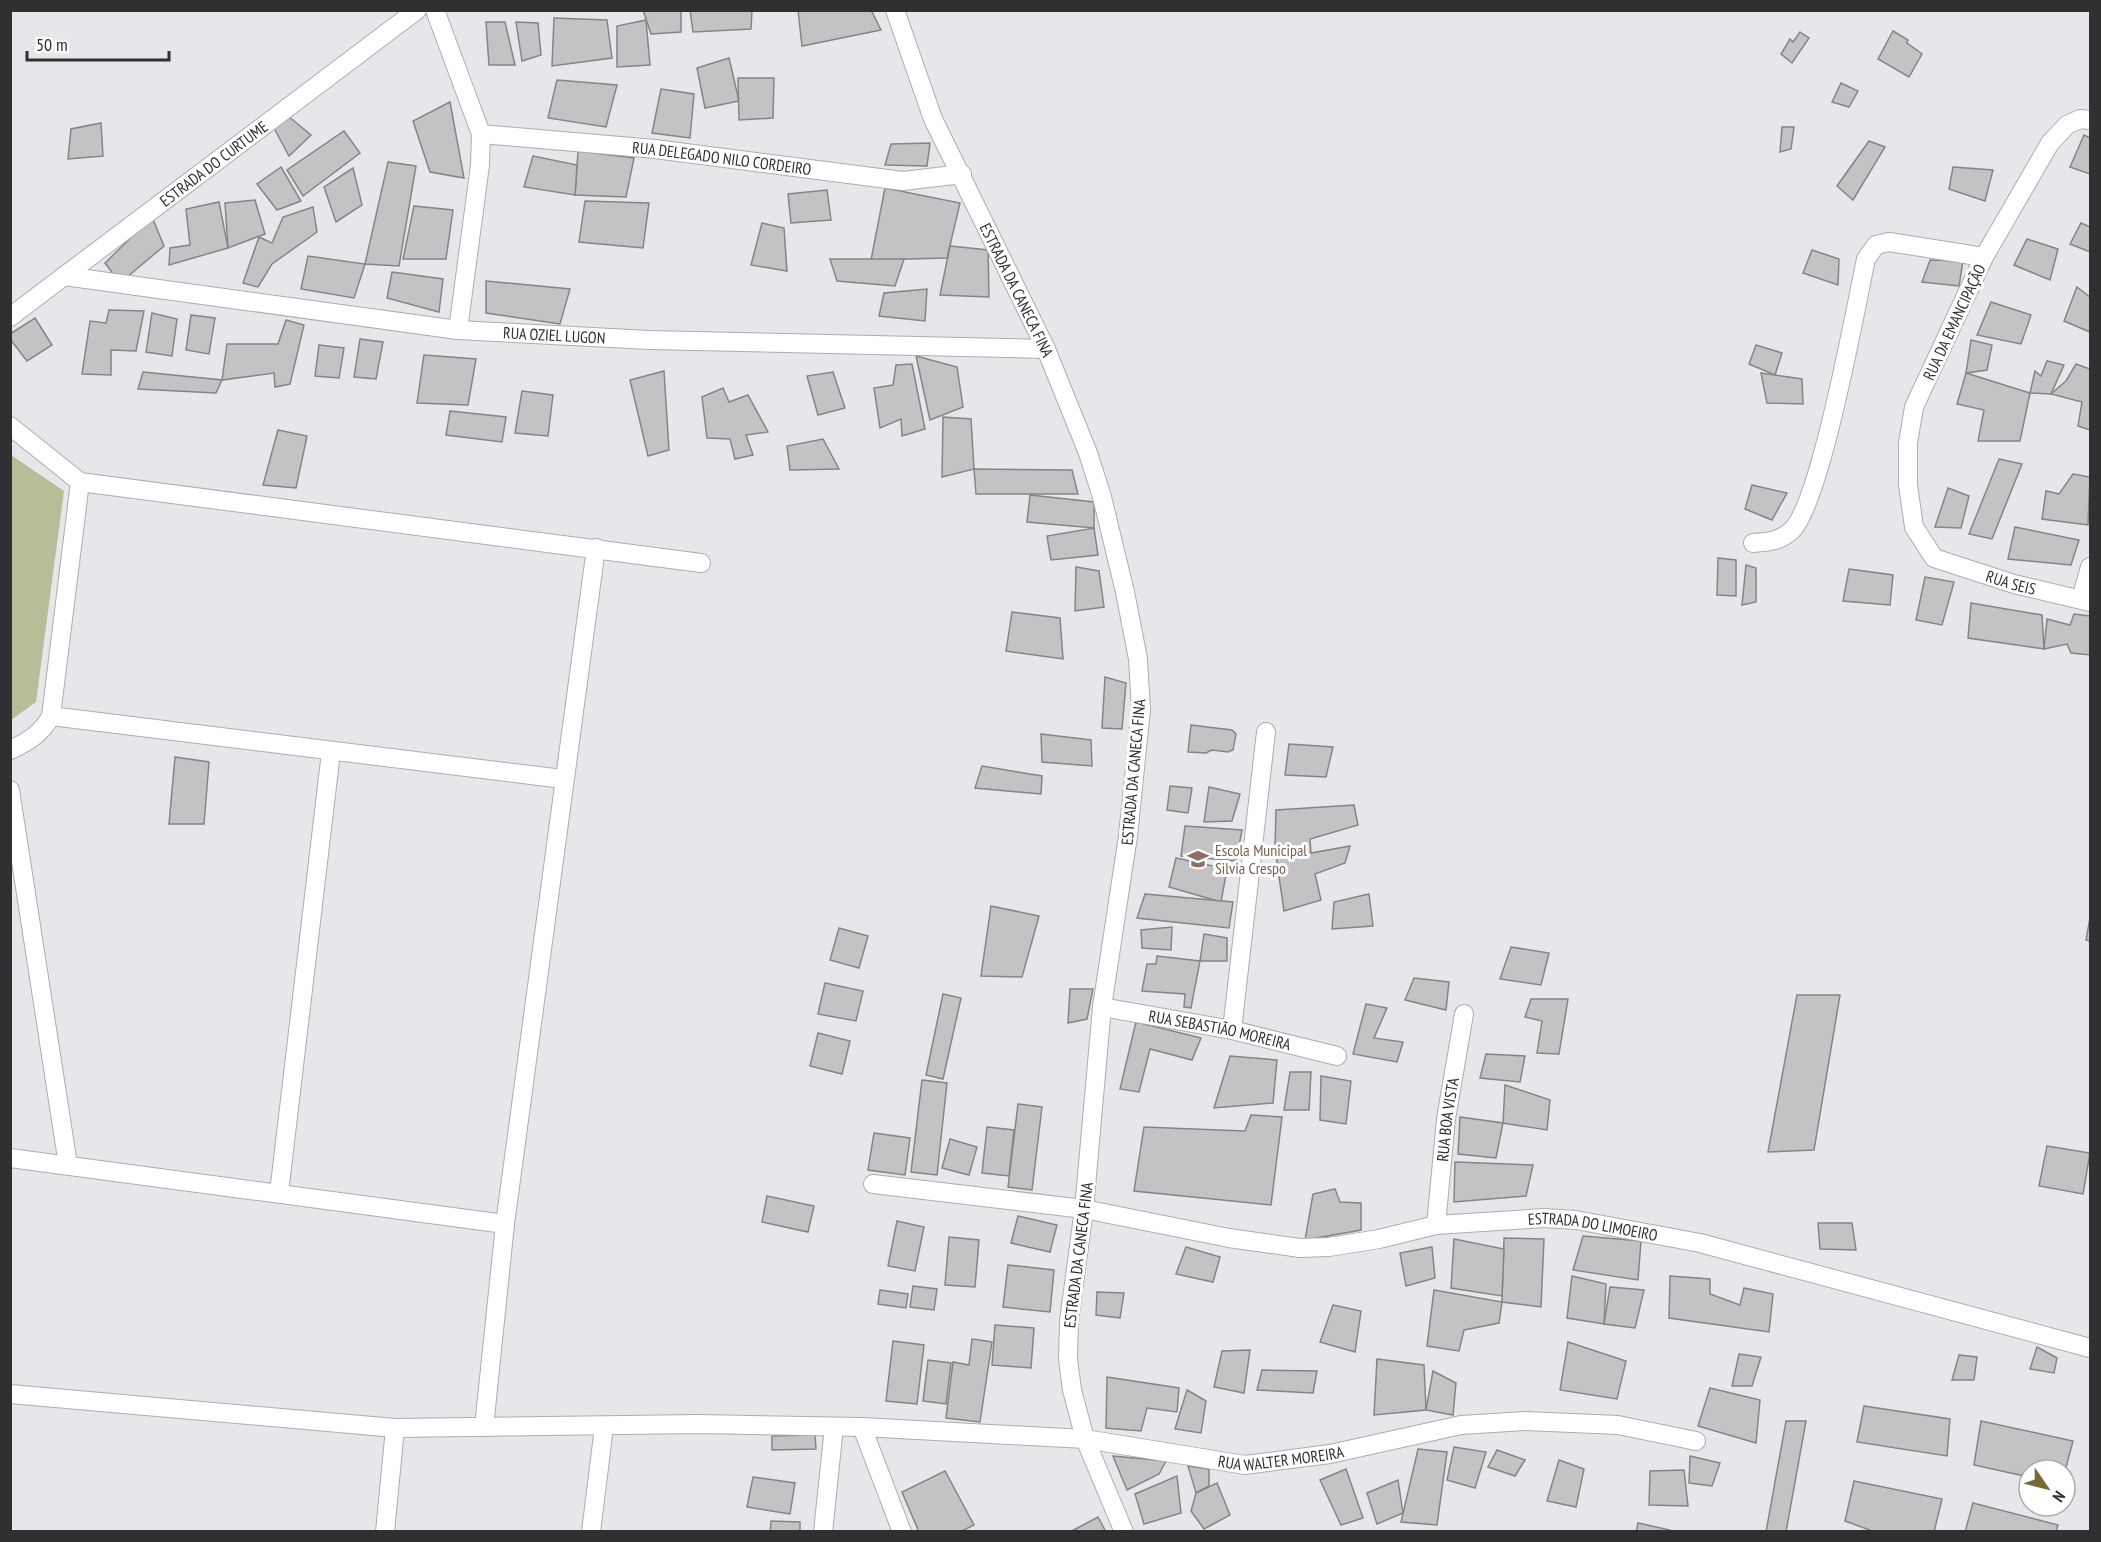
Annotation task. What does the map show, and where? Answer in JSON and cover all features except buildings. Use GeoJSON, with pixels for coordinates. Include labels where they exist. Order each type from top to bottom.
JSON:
{"type":"FeatureCollection","features":[{"type":"Feature","properties":{"kind":"street","name":"ESTRADA DO CURTUME"},"geometry":{"type":"LineString","coordinates":[[10,317],[417,10]]}},
{"type":"Feature","properties":{"kind":"street"},"geometry":{"type":"LineString","coordinates":[[435,10],[481,134],[480,165],[458,330]]}},
{"type":"Feature","properties":{"kind":"street","name":"ESTRADA DA CANECA FINA"},"geometry":{"type":"LineString","coordinates":[[895,10],[933,119],[1046,349],[1102,497],[1125,592],[1140,687],[1141,710],[1128,836],[1102,1007],[1068,1359],[1078,1415],[1085,1439],[1124,1532]]}},
{"type":"Feature","properties":{"kind":"street","name":"RUA DA EMANCIPAÇÃO"},"geometry":{"type":"LineString","coordinates":[[1934,558],[1914,527],[1908,485],[1910,434],[1914,407],[1984,257],[2050,143],[2067,125],[2080,119],[2091,120]]}},
{"type":"Feature","properties":{"kind":"street","name":"RUA DELEGADO NILO CORDEIRO"},"geometry":{"type":"LineString","coordinates":[[481,134],[655,149],[903,181],[962,174]]}},
{"type":"Feature","properties":{"kind":"street"},"geometry":{"type":"LineString","coordinates":[[1753,543],[1778,540],[1793,530],[1808,502],[1835,406],[1866,259],[1876,244],[1889,242],[1984,257]]}},
{"type":"Feature","properties":{"kind":"street","name":"RUA OZIEL LUGON"},"geometry":{"type":"LineString","coordinates":[[64,276],[458,330],[585,338],[1046,349]]}},
{"type":"Feature","properties":{"kind":"street"},"geometry":{"type":"LineString","coordinates":[[10,426],[80,482],[701,563]]}},
{"type":"Feature","properties":{"kind":"street"},"geometry":{"type":"LineString","coordinates":[[10,750],[32,738],[46,726],[51,716],[80,482]]}},
{"type":"Feature","properties":{"kind":"street"},"geometry":{"type":"LineString","coordinates":[[484,1427],[505,1224],[563,779],[596,548]]}},
{"type":"Feature","properties":{"kind":"street","name":"RUA SEIS"},"geometry":{"type":"LineString","coordinates":[[1934,558],[2014,584],[2086,601]]}},
{"type":"Feature","properties":{"kind":"street"},"geometry":{"type":"LineString","coordinates":[[2086,601],[2091,567]]}},
{"type":"Feature","properties":{"kind":"street"},"geometry":{"type":"LineString","coordinates":[[51,716],[563,779]]}},
{"type":"Feature","properties":{"kind":"street"},"geometry":{"type":"LineString","coordinates":[[1232,1030],[1266,732]]}},
{"type":"Feature","properties":{"kind":"street"},"geometry":{"type":"LineString","coordinates":[[279,1193],[331,752]]}},
{"type":"Feature","properties":{"kind":"street"},"geometry":{"type":"LineString","coordinates":[[10,790],[68,1165]]}},
{"type":"Feature","properties":{"kind":"street","name":"RUA SEBASTIÃO MOREIRA"},"geometry":{"type":"LineString","coordinates":[[1102,1007],[1232,1030],[1337,1056]]}},
{"type":"Feature","properties":{"kind":"street","name":"RUA BOA VISTA"},"geometry":{"type":"LineString","coordinates":[[1436,1225],[1446,1119],[1464,1014]]}},
{"type":"Feature","properties":{"kind":"street"},"geometry":{"type":"LineString","coordinates":[[10,1158],[505,1224]]}},
{"type":"Feature","properties":{"kind":"street","name":"ESTRADA DO LIMOEIRO"},"geometry":{"type":"LineString","coordinates":[[873,1184],[1084,1209],[1229,1238],[1300,1248],[1329,1247],[1379,1239],[1436,1225],[1544,1218],[1619,1226],[1700,1243],[2091,1348]]}},
{"type":"Feature","properties":{"kind":"street","name":"RUA WALTER MOREIRA"},"geometry":{"type":"LineString","coordinates":[[10,1394],[228,1411],[395,1428],[699,1424],[862,1427],[1085,1439],[1245,1465],[1330,1454],[1461,1425],[1515,1422],[1618,1425],[1696,1441]]}},
{"type":"Feature","properties":{"kind":"street"},"geometry":{"type":"LineString","coordinates":[[591,1532],[604,1427]]}},
{"type":"Feature","properties":{"kind":"street"},"geometry":{"type":"LineString","coordinates":[[823,1532],[834,1427]]}},
{"type":"Feature","properties":{"kind":"street"},"geometry":{"type":"LineString","coordinates":[[862,1427],[902,1532]]}},
{"type":"Feature","properties":{"kind":"street"},"geometry":{"type":"LineString","coordinates":[[385,1532],[395,1428]]}},
{"type":"Feature","properties":{"kind":"green space"},"geometry":{"type":"Polygon","coordinates":[[[11,455],[64,491],[36,702],[11,720],[11,455]]]}},
{"type":"Feature","properties":{"kind":"place","name":"Escola Municipal Silvia Crespo"},"geometry":{"type":"Point","coordinates":[1198,859]}}]}
